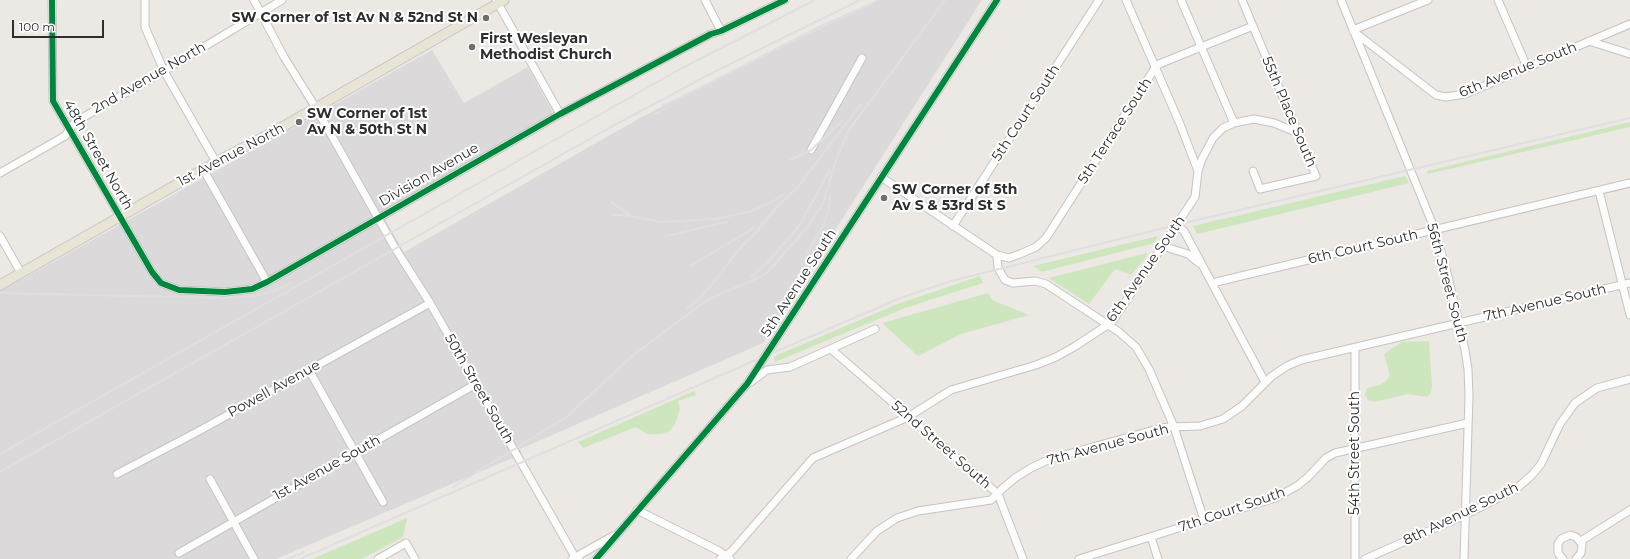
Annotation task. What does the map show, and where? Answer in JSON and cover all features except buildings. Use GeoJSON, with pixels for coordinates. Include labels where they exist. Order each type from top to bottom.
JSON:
{"type":"FeatureCollection","features":[{"type":"Feature","properties":{"kind":"main road","name":"1st Avenue North"},"geometry":{"type":"LineString","coordinates":[[0,285],[203,169],[316,108],[499,1]]}},
{"type":"Feature","properties":{"kind":"street","name":"48th Street North"},"geometry":{"type":"LineString","coordinates":[[52,0],[53,101],[69,131],[149,266]]}},
{"type":"Feature","properties":{"kind":"street"},"geometry":{"type":"LineString","coordinates":[[145,0],[145,27],[164,71],[216,162]]}},
{"type":"Feature","properties":{"kind":"street","name":"50th Street South"},"geometry":{"type":"LineString","coordinates":[[254,0],[284,57],[316,108],[378,218],[430,303],[575,558]]}},
{"type":"Feature","properties":{"kind":"street","name":"2nd Avenue North"},"geometry":{"type":"LineString","coordinates":[[0,173],[65,136],[74,122],[164,71],[282,0]]}},
{"type":"Feature","properties":{"kind":"street"},"geometry":{"type":"LineString","coordinates":[[705,0],[721,32]]}},
{"type":"Feature","properties":{"kind":"street","name":"Division Avenue"},"geometry":{"type":"LineString","coordinates":[[149,266],[156,279],[161,283],[179,290],[232,291],[252,289],[267,282],[560,114],[711,34],[721,32],[785,0]]}},
{"type":"Feature","properties":{"kind":"street","name":"5th Avenue South"},"geometry":{"type":"LineString","coordinates":[[596,559],[747,384],[997,0]]}},
{"type":"Feature","properties":{"kind":"street","name":"5th Court South"},"geometry":{"type":"LineString","coordinates":[[953,226],[1099,0]]}},
{"type":"Feature","properties":{"kind":"street"},"geometry":{"type":"LineString","coordinates":[[1126,0],[1198,171]]}},
{"type":"Feature","properties":{"kind":"street"},"geometry":{"type":"LineString","coordinates":[[1181,0],[1234,123]]}},
{"type":"Feature","properties":{"kind":"street","name":"55th Place South"},"geometry":{"type":"LineString","coordinates":[[1242,0],[1316,176],[1260,189],[1253,171]]}},
{"type":"Feature","properties":{"kind":"street","name":"56th Street South"},"geometry":{"type":"LineString","coordinates":[[1340,0],[1435,230],[1448,276],[1468,369],[1464,559]]}},
{"type":"Feature","properties":{"kind":"street"},"geometry":{"type":"LineString","coordinates":[[1353,30],[1428,0]]}},
{"type":"Feature","properties":{"kind":"street"},"geometry":{"type":"LineString","coordinates":[[1498,0],[1528,67]]}},
{"type":"Feature","properties":{"kind":"street"},"geometry":{"type":"LineString","coordinates":[[499,1],[560,114]]}},
{"type":"Feature","properties":{"kind":"street","name":"6th Avenue South"},"geometry":{"type":"LineString","coordinates":[[1353,30],[1436,95],[1446,97],[1465,94],[1630,24]]}},
{"type":"Feature","properties":{"kind":"street","name":"5th Terrace South"},"geometry":{"type":"LineString","coordinates":[[997,254],[1009,258],[1036,247],[1046,238],[1159,64],[1253,26]]}},
{"type":"Feature","properties":{"kind":"street"},"geometry":{"type":"LineString","coordinates":[[1589,41],[1630,54]]}},
{"type":"Feature","properties":{"kind":"street"},"geometry":{"type":"LineString","coordinates":[[811,150],[862,58]]}},
{"type":"Feature","properties":{"kind":"street","name":"6th Avenue South"},"geometry":{"type":"LineString","coordinates":[[725,558],[813,458],[908,417],[951,390],[1036,365],[1056,357],[1108,325],[1115,318],[1195,197],[1198,171],[1202,159],[1213,138],[1223,128],[1234,123],[1254,119],[1274,123],[1298,133]]}},
{"type":"Feature","properties":{"kind":"street"},"geometry":{"type":"LineString","coordinates":[[203,169],[267,282]]}},
{"type":"Feature","properties":{"kind":"street"},"geometry":{"type":"LineString","coordinates":[[881,177],[997,254],[998,268],[1001,276],[1007,282],[1013,284],[1029,281],[1043,282],[1119,332],[1136,348],[1149,369],[1174,427],[1204,520]]}},
{"type":"Feature","properties":{"kind":"street","name":"6th Court South"},"geometry":{"type":"LineString","coordinates":[[1212,282],[1630,183]]}},
{"type":"Feature","properties":{"kind":"street"},"geometry":{"type":"LineString","coordinates":[[1600,191],[1630,314]]}},
{"type":"Feature","properties":{"kind":"street"},"geometry":{"type":"LineString","coordinates":[[1176,225],[1184,231],[1265,382]]}},
{"type":"Feature","properties":{"kind":"street"},"geometry":{"type":"LineString","coordinates":[[0,236],[21,273]]}},
{"type":"Feature","properties":{"kind":"street"},"geometry":{"type":"LineString","coordinates":[[1162,246],[1188,254],[1203,266]]}},
{"type":"Feature","properties":{"kind":"street","name":"7th Avenue South"},"geometry":{"type":"LineString","coordinates":[[851,559],[877,531],[897,518],[918,511],[989,501],[994,499],[1002,489],[1023,473],[1050,459],[1161,428],[1200,426],[1223,419],[1242,406],[1279,370],[1294,363],[1630,283]]}},
{"type":"Feature","properties":{"kind":"street","name":"Powell Avenue"},"geometry":{"type":"LineString","coordinates":[[117,474],[197,432],[430,303]]}},
{"type":"Feature","properties":{"kind":"street"},"geometry":{"type":"LineString","coordinates":[[747,384],[767,370],[790,367],[875,329]]}},
{"type":"Feature","properties":{"kind":"street","name":"54th Street South"},"geometry":{"type":"LineString","coordinates":[[1355,348],[1355,559]]}},
{"type":"Feature","properties":{"kind":"street","name":"52nd Street South"},"geometry":{"type":"LineString","coordinates":[[831,349],[998,494],[1023,559]]}},
{"type":"Feature","properties":{"kind":"street"},"geometry":{"type":"LineString","coordinates":[[309,370],[354,453],[383,502]]}},
{"type":"Feature","properties":{"kind":"street","name":"8th Avenue South"},"geometry":{"type":"LineString","coordinates":[[1365,559],[1510,493],[1532,475],[1544,458],[1560,424],[1571,408],[1580,399],[1603,386],[1630,379]]}},
{"type":"Feature","properties":{"kind":"street","name":"1st Avenue South"},"geometry":{"type":"LineString","coordinates":[[179,553],[476,384]]}},
{"type":"Feature","properties":{"kind":"street","name":"7th Court South"},"geometry":{"type":"LineString","coordinates":[[1079,559],[1282,495],[1303,482],[1329,456],[1355,448],[1468,423]]}},
{"type":"Feature","properties":{"kind":"street"},"geometry":{"type":"LineString","coordinates":[[210,479],[254,559]]}},
{"type":"Feature","properties":{"kind":"street"},"geometry":{"type":"LineString","coordinates":[[637,510],[725,558]]}},
{"type":"Feature","properties":{"kind":"street"},"geometry":{"type":"LineString","coordinates":[[1581,541],[1630,510]]}},
{"type":"Feature","properties":{"kind":"street"},"geometry":{"type":"LineString","coordinates":[[575,558],[618,534]]}},
{"type":"Feature","properties":{"kind":"street"},"geometry":{"type":"LineString","coordinates":[[1563,559],[1557,550],[1558,544],[1561,539],[1570,535],[1581,541],[1582,550],[1580,556],[1576,559]]}},
{"type":"Feature","properties":{"kind":"street"},"geometry":{"type":"LineString","coordinates":[[1151,537],[1158,559]]}},
{"type":"Feature","properties":{"kind":"street"},"geometry":{"type":"LineString","coordinates":[[378,559],[406,543],[415,559]]}},
{"type":"Feature","properties":{"kind":"shaded area"},"geometry":{"type":"Polygon","coordinates":[[[877,0],[982,0],[763,343],[520,449],[522,454],[276,559],[0,559],[0,280],[21,280],[432,50],[464,103],[528,67],[557,120],[385,219],[404,252],[640,118],[817,27],[877,0]]]}},
{"type":"Feature","properties":{"kind":"green space"},"geometry":{"type":"Polygon","coordinates":[[[1630,122],[1630,127],[1428,174],[1427,171],[1630,122]]]}},
{"type":"Feature","properties":{"kind":"green space"},"geometry":{"type":"Polygon","coordinates":[[[1405,176],[1409,183],[1197,234],[1193,226],[1405,176]]]}},
{"type":"Feature","properties":{"kind":"green space"},"geometry":{"type":"Polygon","coordinates":[[[1158,236],[1154,243],[1042,272],[1033,266],[1158,236]]]}},
{"type":"Feature","properties":{"kind":"green space"},"geometry":{"type":"Polygon","coordinates":[[[1147,253],[1146,257],[1131,275],[1115,269],[1089,304],[1049,278],[1147,253]]]}},
{"type":"Feature","properties":{"kind":"green space"},"geometry":{"type":"Polygon","coordinates":[[[980,276],[983,283],[905,308],[775,362],[774,360],[775,356],[900,303],[980,276]]]}},
{"type":"Feature","properties":{"kind":"green space"},"geometry":{"type":"Polygon","coordinates":[[[988,293],[992,300],[1029,315],[961,334],[918,356],[882,323],[988,293]]]}},
{"type":"Feature","properties":{"kind":"green space"},"geometry":{"type":"Polygon","coordinates":[[[1429,341],[1432,386],[1431,393],[1427,397],[1408,394],[1374,402],[1368,400],[1365,395],[1367,388],[1379,385],[1386,381],[1390,375],[1384,354],[1402,342],[1429,341]]]}},
{"type":"Feature","properties":{"kind":"green space"},"geometry":{"type":"Polygon","coordinates":[[[694,391],[696,395],[678,401],[680,409],[675,424],[670,431],[661,434],[647,434],[636,427],[583,448],[578,442],[694,391]]]}},
{"type":"Feature","properties":{"kind":"green space"},"geometry":{"type":"Polygon","coordinates":[[[407,518],[403,537],[362,559],[312,559],[407,518]]]}},
{"type":"Feature","properties":{"kind":"railway"},"geometry":{"type":"LineString","coordinates":[[0,454],[682,68],[815,0]]}},
{"type":"Feature","properties":{"kind":"railway"},"geometry":{"type":"LineString","coordinates":[[0,472],[609,128],[712,73],[860,0]]}},
{"type":"Feature","properties":{"kind":"railway"},"geometry":{"type":"LineString","coordinates":[[662,106],[879,0]]}},
{"type":"Feature","properties":{"kind":"railway"},"geometry":{"type":"LineString","coordinates":[[586,399],[631,357],[705,302],[756,279],[765,274],[773,266],[806,229],[823,204],[836,160],[849,130],[945,0]]}},
{"type":"Feature","properties":{"kind":"railway"},"geometry":{"type":"LineString","coordinates":[[753,236],[776,208],[797,188],[861,104]]}},
{"type":"Feature","properties":{"kind":"railway"},"geometry":{"type":"LineString","coordinates":[[656,114],[670,106]]}},
{"type":"Feature","properties":{"kind":"railway"},"geometry":{"type":"LineString","coordinates":[[300,559],[903,297],[951,281],[1176,225],[1630,118]]}},
{"type":"Feature","properties":{"kind":"railway"},"geometry":{"type":"LineString","coordinates":[[790,160],[811,150],[842,121]]}},
{"type":"Feature","properties":{"kind":"railway"},"geometry":{"type":"LineString","coordinates":[[751,277],[768,262],[799,226],[830,170]]}},
{"type":"Feature","properties":{"kind":"railway"},"geometry":{"type":"LineString","coordinates":[[611,215],[625,215],[661,222],[716,219],[751,211],[770,203],[784,194]]}},
{"type":"Feature","properties":{"kind":"railway"},"geometry":{"type":"LineString","coordinates":[[807,253],[823,226],[828,212],[830,195]]}},
{"type":"Feature","properties":{"kind":"railway"},"geometry":{"type":"LineString","coordinates":[[611,202],[630,215]]}},
{"type":"Feature","properties":{"kind":"railway"},"geometry":{"type":"LineString","coordinates":[[666,236],[727,222]]}},
{"type":"Feature","properties":{"kind":"railway"},"geometry":{"type":"LineString","coordinates":[[690,266],[754,228]]}},
{"type":"Feature","properties":{"kind":"railway"},"geometry":{"type":"LineString","coordinates":[[687,309],[704,294],[742,246],[757,231]]}},
{"type":"Feature","properties":{"kind":"railway"},"geometry":{"type":"LineString","coordinates":[[0,293],[224,298],[255,296],[274,291],[291,283]]}},
{"type":"Feature","properties":{"kind":"railway"},"geometry":{"type":"LineString","coordinates":[[453,487],[568,416],[589,396]]}},
{"type":"Feature","properties":{"kind":"railway"},"geometry":{"type":"LineString","coordinates":[[288,559],[304,552]]}},
{"type":"Feature","properties":{"kind":"cycle path"},"geometry":{"type":"LineString","coordinates":[[52,0],[53,101],[152,272],[161,283],[179,290],[225,292],[252,289],[267,282],[560,114],[711,34],[721,31],[785,0]]}},
{"type":"Feature","properties":{"kind":"cycle path"},"geometry":{"type":"LineString","coordinates":[[596,559],[747,384],[997,0]]}},
{"type":"Feature","properties":{"kind":"place","name":"SW Corner of 1st Av N & 52nd St N"},"geometry":{"type":"Point","coordinates":[486,18]}},
{"type":"Feature","properties":{"kind":"place","name":"First Wesleyan Methodist Church"},"geometry":{"type":"Point","coordinates":[472,47]}},
{"type":"Feature","properties":{"kind":"place","name":"SW Corner of 1st Av N & 50th St N"},"geometry":{"type":"Point","coordinates":[299,122]}},
{"type":"Feature","properties":{"kind":"place","name":"SW Corner of 5th Av S & 53rd St S"},"geometry":{"type":"Point","coordinates":[884,198]}}]}
